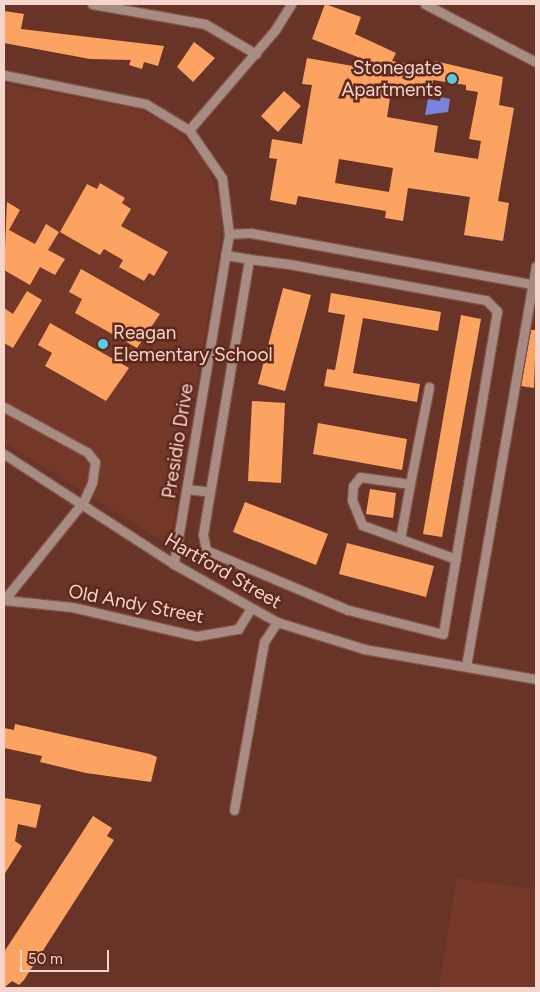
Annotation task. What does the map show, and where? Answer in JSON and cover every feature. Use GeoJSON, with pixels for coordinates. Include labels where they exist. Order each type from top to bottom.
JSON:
{"type":"FeatureCollection","features":[{"type":"Feature","properties":{"kind":"street"},"geometry":{"type":"LineString","coordinates":[[92,4],[205,24],[256,54]]}},
{"type":"Feature","properties":{"kind":"street"},"geometry":{"type":"LineString","coordinates":[[189,130],[256,54],[291,4]]}},
{"type":"Feature","properties":{"kind":"street"},"geometry":{"type":"LineString","coordinates":[[425,4],[536,62]]}},
{"type":"Feature","properties":{"kind":"street","name":"Presidio Drive"},"geometry":{"type":"LineString","coordinates":[[4,75],[126,98],[166,113],[189,130],[211,157],[228,204],[229,234],[174,564]]}},
{"type":"Feature","properties":{"kind":"street"},"geometry":{"type":"LineString","coordinates":[[229,234],[251,233],[533,284]]}},
{"type":"Feature","properties":{"kind":"street"},"geometry":{"type":"LineString","coordinates":[[225,256],[249,259],[486,300],[497,311],[443,634],[396,624],[286,588],[206,550],[203,534],[249,259]]}},
{"type":"Feature","properties":{"kind":"street"},"geometry":{"type":"LineString","coordinates":[[466,666],[536,266]]}},
{"type":"Feature","properties":{"kind":"street"},"geometry":{"type":"LineString","coordinates":[[400,539],[428,386]]}},
{"type":"Feature","properties":{"kind":"street"},"geometry":{"type":"LineString","coordinates":[[4,407],[87,452],[95,462],[94,471],[83,502],[4,600]]}},
{"type":"Feature","properties":{"kind":"street","name":"Hartford Street"},"geometry":{"type":"LineString","coordinates":[[6,459],[83,502],[174,564],[250,610],[277,622],[364,649],[536,679]]}},
{"type":"Feature","properties":{"kind":"street"},"geometry":{"type":"LineString","coordinates":[[410,484],[363,476],[353,486],[353,508],[358,522],[456,559]]}},
{"type":"Feature","properties":{"kind":"street"},"geometry":{"type":"LineString","coordinates":[[187,488],[210,492]]}},
{"type":"Feature","properties":{"kind":"street","name":"Old Andy Street"},"geometry":{"type":"LineString","coordinates":[[4,600],[72,607],[197,636],[238,629],[250,610]]}},
{"type":"Feature","properties":{"kind":"street"},"geometry":{"type":"LineString","coordinates":[[234,810],[264,642],[277,622]]}},
{"type":"Feature","properties":{"kind":"shaded area","name":"Reagan Elementary School"},"geometry":{"type":"Polygon","coordinates":[[[4,84],[139,109],[166,123],[188,143],[205,162],[215,187],[222,214],[220,245],[172,529],[161,540],[4,442],[4,84]]]}},
{"type":"Feature","properties":{"kind":"shaded area"},"geometry":{"type":"Polygon","coordinates":[[[536,876],[536,988],[439,988],[457,878],[534,889],[536,876]]]}},
{"type":"Feature","properties":{"kind":"water"},"geometry":{"type":"Polygon","coordinates":[[[441,97],[450,99],[448,112],[425,115],[428,99],[440,101],[441,97]]]}},
{"type":"Feature","properties":{"kind":"building"},"geometry":{"type":"Polygon","coordinates":[[[325,4],[361,17],[355,34],[396,53],[392,61],[434,68],[435,61],[503,77],[499,105],[514,108],[498,201],[509,203],[503,241],[464,235],[470,197],[408,188],[403,221],[385,218],[386,211],[298,196],[296,205],[270,200],[277,159],[269,158],[272,139],[302,144],[312,85],[302,84],[307,58],[376,70],[378,65],[312,39],[325,4]],[[433,80],[432,85],[423,83],[422,90],[392,85],[387,117],[438,126],[434,152],[478,159],[481,141],[469,139],[478,92],[466,90],[466,85],[433,80]],[[339,159],[335,183],[389,192],[393,168],[339,159]]]}},
{"type":"Feature","properties":{"kind":"building"},"geometry":{"type":"Polygon","coordinates":[[[4,11],[24,14],[21,29],[164,46],[158,66],[144,62],[142,69],[129,65],[131,60],[90,59],[4,43],[4,11]]]}},
{"type":"Feature","properties":{"kind":"building"},"geometry":{"type":"Polygon","coordinates":[[[194,42],[215,58],[193,82],[177,67],[194,42]]]}},
{"type":"Feature","properties":{"kind":"building"},"geometry":{"type":"Polygon","coordinates":[[[284,91],[301,106],[278,132],[261,116],[284,91]]]}},
{"type":"Feature","properties":{"kind":"building"},"geometry":{"type":"Polygon","coordinates":[[[100,183],[125,198],[122,203],[131,209],[121,226],[168,252],[154,276],[149,273],[144,281],[119,267],[123,260],[104,249],[100,255],[60,232],[87,184],[97,189],[100,183]]]}},
{"type":"Feature","properties":{"kind":"building"},"geometry":{"type":"Polygon","coordinates":[[[7,202],[20,210],[9,230],[35,244],[46,224],[59,232],[48,250],[65,259],[55,275],[40,267],[30,285],[4,270],[7,202]]]}},
{"type":"Feature","properties":{"kind":"building"},"geometry":{"type":"Polygon","coordinates":[[[81,269],[160,314],[137,348],[75,313],[82,299],[69,292],[81,269]]]}},
{"type":"Feature","properties":{"kind":"building"},"geometry":{"type":"Polygon","coordinates":[[[283,288],[311,295],[285,391],[258,384],[283,288]]]}},
{"type":"Feature","properties":{"kind":"building"},"geometry":{"type":"Polygon","coordinates":[[[27,291],[42,300],[13,348],[4,343],[4,308],[13,314],[27,291]]]}},
{"type":"Feature","properties":{"kind":"building"},"geometry":{"type":"Polygon","coordinates":[[[331,293],[441,312],[438,331],[363,318],[353,373],[420,384],[417,402],[324,386],[327,369],[335,370],[345,315],[328,312],[331,293]]]}},
{"type":"Feature","properties":{"kind":"building"},"geometry":{"type":"Polygon","coordinates":[[[461,315],[481,319],[442,537],[423,534],[461,315]]]}},
{"type":"Feature","properties":{"kind":"building"},"geometry":{"type":"Polygon","coordinates":[[[50,323],[129,368],[106,401],[45,366],[52,353],[38,345],[50,323]]]}},
{"type":"Feature","properties":{"kind":"building"},"geometry":{"type":"Polygon","coordinates":[[[531,330],[536,330],[534,388],[521,386],[531,330]]]}},
{"type":"Feature","properties":{"kind":"building"},"geometry":{"type":"Polygon","coordinates":[[[252,401],[285,403],[281,483],[248,481],[252,401]]]}},
{"type":"Feature","properties":{"kind":"building"},"geometry":{"type":"Polygon","coordinates":[[[318,423],[407,439],[402,470],[313,454],[318,423]]]}},
{"type":"Feature","properties":{"kind":"building"},"geometry":{"type":"Polygon","coordinates":[[[370,489],[396,493],[393,518],[366,514],[370,489]]]}},
{"type":"Feature","properties":{"kind":"building"},"geometry":{"type":"Polygon","coordinates":[[[245,502],[328,534],[316,565],[233,532],[245,502]]]}},
{"type":"Feature","properties":{"kind":"building"},"geometry":{"type":"Polygon","coordinates":[[[347,543],[434,566],[426,597],[339,574],[347,543]]]}},
{"type":"Feature","properties":{"kind":"building"},"geometry":{"type":"Polygon","coordinates":[[[15,724],[150,754],[157,757],[151,782],[86,773],[40,762],[42,756],[4,748],[4,728],[14,730],[15,724]]]}},
{"type":"Feature","properties":{"kind":"building"},"geometry":{"type":"Polygon","coordinates":[[[5,798],[41,805],[36,828],[18,824],[15,841],[22,846],[4,875],[5,798]]]}},
{"type":"Feature","properties":{"kind":"building"},"geometry":{"type":"Polygon","coordinates":[[[93,816],[112,828],[107,836],[114,840],[24,980],[19,985],[12,981],[4,988],[4,952],[93,816]]]}},
{"type":"Feature","properties":{"kind":"place","name":"Stonegate Apartments"},"geometry":{"type":"Point","coordinates":[452,79]}},
{"type":"Feature","properties":{"kind":"place","name":"Reagan Elementary School"},"geometry":{"type":"Point","coordinates":[103,344]}}]}
